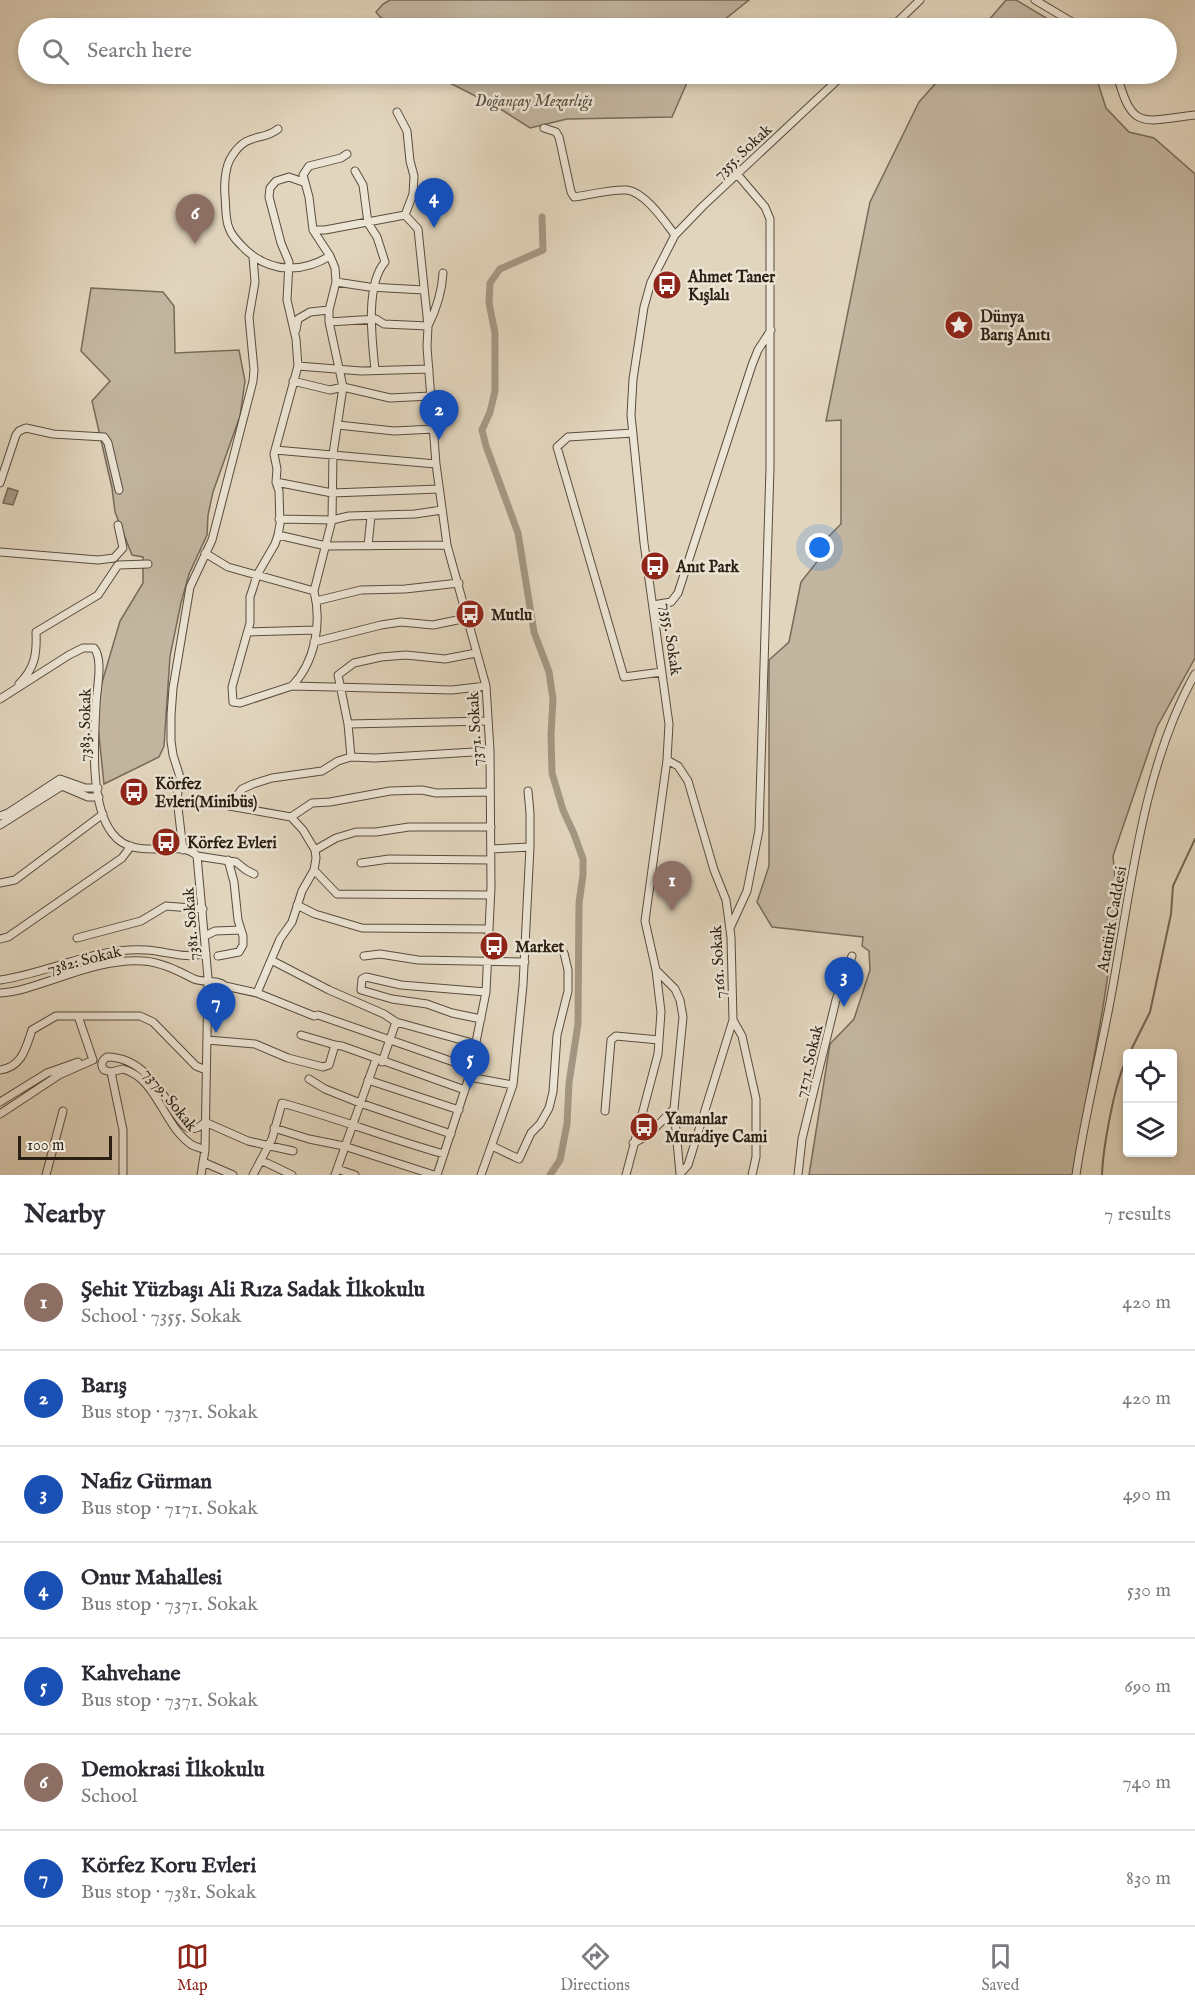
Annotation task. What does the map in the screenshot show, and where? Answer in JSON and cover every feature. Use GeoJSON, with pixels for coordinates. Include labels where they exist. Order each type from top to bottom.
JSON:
{"type":"FeatureCollection","features":[{"type":"Feature","properties":{"kind":"street"},"geometry":{"type":"LineString","coordinates":[[901,18],[920,0]]}},
{"type":"Feature","properties":{"kind":"street"},"geometry":{"type":"LineString","coordinates":[[1035,0],[1065,18]]}},
{"type":"Feature","properties":{"kind":"street","name":"7355. Sokak"},"geometry":{"type":"LineString","coordinates":[[626,1175],[658,1054],[662,1012],[656,970],[645,921],[667,760],[669,724],[644,543],[631,415],[633,379],[644,307],[658,267],[675,235],[833,84]]}},
{"type":"Feature","properties":{"kind":"street"},"geometry":{"type":"LineString","coordinates":[[1120,84],[1123,97],[1136,117],[1146,120],[1195,115]]}},
{"type":"Feature","properties":{"kind":"street"},"geometry":{"type":"LineString","coordinates":[[313,230],[368,223],[405,215],[413,194],[414,176],[407,131],[397,112]]}},
{"type":"Feature","properties":{"kind":"street"},"geometry":{"type":"LineString","coordinates":[[544,128],[556,132],[559,137],[574,197],[614,191],[634,192],[659,214],[675,235]]}},
{"type":"Feature","properties":{"kind":"street"},"geometry":{"type":"LineString","coordinates":[[278,129],[272,135],[250,138],[230,157],[224,186],[228,225],[232,236],[254,257],[268,264],[290,269],[312,265],[330,256]]}},
{"type":"Feature","properties":{"kind":"street"},"geometry":{"type":"LineString","coordinates":[[292,686],[312,656],[316,630],[314,591],[332,520],[333,454],[343,387],[328,322],[336,282],[335,268],[313,230],[309,197],[303,182],[303,175],[309,166],[341,158],[347,153]]}},
{"type":"Feature","properties":{"kind":"street"},"geometry":{"type":"LineString","coordinates":[[355,171],[363,185],[368,223],[377,237],[386,262],[381,266],[373,292],[375,370]]}},
{"type":"Feature","properties":{"kind":"street"},"geometry":{"type":"LineString","coordinates":[[730,928],[747,891],[759,830],[770,468],[770,219],[765,207],[738,174]]}},
{"type":"Feature","properties":{"kind":"street"},"geometry":{"type":"LineString","coordinates":[[296,339],[288,313],[290,269],[269,196],[270,188],[276,181],[289,177],[303,182]]}},
{"type":"Feature","properties":{"kind":"street","name":"7371. Sokak"},"geometry":{"type":"LineString","coordinates":[[405,215],[418,229],[428,326],[429,369],[439,489],[447,545],[486,686],[490,751],[491,860],[486,992],[470,1077],[435,1175]]}},
{"type":"Feature","properties":{"kind":"street"},"geometry":{"type":"LineString","coordinates":[[183,850],[177,800],[180,777],[172,755],[171,715],[184,612],[195,573],[212,540],[253,381],[249,317],[255,282],[254,257]]}},
{"type":"Feature","properties":{"kind":"street"},"geometry":{"type":"LineString","coordinates":[[328,322],[376,320],[384,324],[428,326],[442,291],[443,273]]}},
{"type":"Feature","properties":{"kind":"street"},"geometry":{"type":"LineString","coordinates":[[336,282],[424,290]]}},
{"type":"Feature","properties":{"kind":"street"},"geometry":{"type":"LineString","coordinates":[[329,310],[310,312],[300,316],[296,322],[298,366],[275,450],[276,482],[279,491],[278,535],[271,553],[257,575],[250,597],[248,632],[232,687],[233,702],[240,703],[292,686],[340,689],[362,687],[389,690],[452,690],[486,686]]}},
{"type":"Feature","properties":{"kind":"street"},"geometry":{"type":"LineString","coordinates":[[653,605],[671,602],[678,593],[752,365],[771,330]]}},
{"type":"Feature","properties":{"kind":"street"},"geometry":{"type":"LineString","coordinates":[[298,366],[375,370],[429,369]]}},
{"type":"Feature","properties":{"kind":"street"},"geometry":{"type":"LineString","coordinates":[[293,381],[330,390],[343,387],[390,398],[431,396]]}},
{"type":"Feature","properties":{"kind":"street"},"geometry":{"type":"LineString","coordinates":[[338,425],[394,431],[434,429]]}},
{"type":"Feature","properties":{"kind":"street"},"geometry":{"type":"LineString","coordinates":[[0,483],[16,435],[19,430],[26,428],[53,434],[104,437],[108,443],[119,490]]}},
{"type":"Feature","properties":{"kind":"street"},"geometry":{"type":"LineString","coordinates":[[633,433],[568,437],[557,447],[624,677],[663,672]]}},
{"type":"Feature","properties":{"kind":"street"},"geometry":{"type":"LineString","coordinates":[[275,450],[436,464]]}},
{"type":"Feature","properties":{"kind":"street"},"geometry":{"type":"LineString","coordinates":[[276,482],[332,493],[439,489]]}},
{"type":"Feature","properties":{"kind":"street"},"geometry":{"type":"LineString","coordinates":[[279,519],[332,520],[349,516],[442,510]]}},
{"type":"Feature","properties":{"kind":"street"},"geometry":{"type":"LineString","coordinates":[[368,546],[371,516]]}},
{"type":"Feature","properties":{"kind":"street"},"geometry":{"type":"LineString","coordinates":[[0,552],[98,560],[114,558],[123,548],[118,525]]}},
{"type":"Feature","properties":{"kind":"street"},"geometry":{"type":"LineString","coordinates":[[278,535],[327,546],[447,545]]}},
{"type":"Feature","properties":{"kind":"street"},"geometry":{"type":"LineString","coordinates":[[205,553],[228,567],[314,591]]}},
{"type":"Feature","properties":{"kind":"street"},"geometry":{"type":"LineString","coordinates":[[15,688],[35,662],[36,632],[98,595],[118,565],[148,564]]}},
{"type":"Feature","properties":{"kind":"street"},"geometry":{"type":"LineString","coordinates":[[316,600],[361,591],[459,583]]}},
{"type":"Feature","properties":{"kind":"street"},"geometry":{"type":"LineString","coordinates":[[314,642],[381,625],[401,622],[433,625],[467,618]]}},
{"type":"Feature","properties":{"kind":"street"},"geometry":{"type":"LineString","coordinates":[[248,632],[316,630]]}},
{"type":"Feature","properties":{"kind":"street","name":"7383. Sokak"},"geometry":{"type":"LineString","coordinates":[[0,699],[83,648],[94,648],[98,652],[99,674],[94,750],[99,797],[103,814],[113,834],[123,843],[131,846]]}},
{"type":"Feature","properties":{"kind":"street"},"geometry":{"type":"LineString","coordinates":[[351,757],[348,724],[338,675],[354,663],[381,657],[406,655],[445,659],[476,653]]}},
{"type":"Feature","properties":{"kind":"street","name":"Atatürk Caddesi"},"geometry":{"type":"LineString","coordinates":[[1076,1175],[1103,1040],[1136,852],[1166,740],[1195,674]]}},
{"type":"Feature","properties":{"kind":"street"},"geometry":{"type":"LineString","coordinates":[[348,724],[488,721]]}},
{"type":"Feature","properties":{"kind":"street"},"geometry":{"type":"LineString","coordinates":[[257,993],[280,939],[292,922],[297,905],[314,870],[316,858],[315,850],[303,830],[291,817],[229,806],[242,789],[272,778],[322,771],[338,761],[351,757],[375,758],[490,751]]}},
{"type":"Feature","properties":{"kind":"street","name":"7161. Sokak"},"geometry":{"type":"LineString","coordinates":[[667,760],[678,766],[688,781],[714,870],[726,900],[730,928],[733,1020],[742,1036],[756,1099],[756,1157],[752,1175]]}},
{"type":"Feature","properties":{"kind":"street"},"geometry":{"type":"LineString","coordinates":[[0,816],[60,779],[85,788],[98,788]]}},
{"type":"Feature","properties":{"kind":"street"},"geometry":{"type":"LineString","coordinates":[[0,825],[62,786],[88,797],[99,797]]}},
{"type":"Feature","properties":{"kind":"street"},"geometry":{"type":"LineString","coordinates":[[291,817],[312,803],[390,791],[490,792]]}},
{"type":"Feature","properties":{"kind":"street"},"geometry":{"type":"LineString","coordinates":[[482,1175],[513,1085],[525,962],[530,847],[528,791]]}},
{"type":"Feature","properties":{"kind":"street"},"geometry":{"type":"LineString","coordinates":[[0,883],[15,879],[103,814]]}},
{"type":"Feature","properties":{"kind":"street"},"geometry":{"type":"LineString","coordinates":[[315,850],[336,838],[356,832],[376,832],[409,827],[491,827]]}},
{"type":"Feature","properties":{"kind":"street"},"geometry":{"type":"LineString","coordinates":[[0,939],[8,937],[122,858],[131,846],[137,849],[192,851],[197,856],[242,864],[246,870],[254,873]]}},
{"type":"Feature","properties":{"kind":"street"},"geometry":{"type":"LineString","coordinates":[[491,849],[530,847]]}},
{"type":"Feature","properties":{"kind":"street","name":"7381. Sokak"},"geometry":{"type":"LineString","coordinates":[[197,856],[208,982],[205,1150],[201,1175]]}},
{"type":"Feature","properties":{"kind":"street"},"geometry":{"type":"LineString","coordinates":[[361,863],[389,859],[491,860]]}},
{"type":"Feature","properties":{"kind":"street"},"geometry":{"type":"LineString","coordinates":[[218,956],[240,951],[243,936],[228,860]]}},
{"type":"Feature","properties":{"kind":"street"},"geometry":{"type":"LineString","coordinates":[[314,870],[337,894],[490,895]]}},
{"type":"Feature","properties":{"kind":"street"},"geometry":{"type":"LineString","coordinates":[[297,905],[315,914],[362,928],[489,929]]}},
{"type":"Feature","properties":{"kind":"street"},"geometry":{"type":"LineString","coordinates":[[77,938],[141,921],[166,906],[203,909]]}},
{"type":"Feature","properties":{"kind":"street"},"geometry":{"type":"LineString","coordinates":[[205,936],[215,931],[241,930]]}},
{"type":"Feature","properties":{"kind":"street","name":"7382: Sokak"},"geometry":{"type":"LineString","coordinates":[[0,980],[98,954],[120,951],[146,950],[183,957],[198,956],[206,952]]}},
{"type":"Feature","properties":{"kind":"street"},"geometry":{"type":"LineString","coordinates":[[492,1146],[519,1159],[531,1133],[540,1124],[549,1108],[553,1092],[557,1035],[568,991],[568,970],[564,953]]}},
{"type":"Feature","properties":{"kind":"street"},"geometry":{"type":"LineString","coordinates":[[364,957],[380,954],[418,960],[525,962]]}},
{"type":"Feature","properties":{"kind":"street","name":"7171. Sokak"},"geometry":{"type":"LineString","coordinates":[[798,1175],[802,1139],[836,1000],[852,956]]}},
{"type":"Feature","properties":{"kind":"street"},"geometry":{"type":"LineString","coordinates":[[271,960],[384,1014],[396,1022],[476,1044]]}},
{"type":"Feature","properties":{"kind":"street","name":"7382: Sokak"},"geometry":{"type":"LineString","coordinates":[[0,993],[26,989],[95,967],[128,961],[157,963],[183,972],[197,980],[221,982],[225,986],[257,993],[314,1016],[471,1068]]}},
{"type":"Feature","properties":{"kind":"street"},"geometry":{"type":"LineString","coordinates":[[656,970],[675,989],[683,1017],[674,1109],[680,1174]]}},
{"type":"Feature","properties":{"kind":"street"},"geometry":{"type":"LineString","coordinates":[[350,999],[361,990],[362,979],[366,977],[401,985],[486,992]]}},
{"type":"Feature","properties":{"kind":"street"},"geometry":{"type":"LineString","coordinates":[[361,990],[392,999],[427,1004],[452,1013],[481,1019]]}},
{"type":"Feature","properties":{"kind":"street"},"geometry":{"type":"LineString","coordinates":[[0,1070],[8,1069],[24,1054],[32,1030],[56,1016],[140,1016],[153,1022],[196,1066],[206,1070]]}},
{"type":"Feature","properties":{"kind":"street"},"geometry":{"type":"LineString","coordinates":[[78,1016],[93,1060]]}},
{"type":"Feature","properties":{"kind":"street"},"geometry":{"type":"LineString","coordinates":[[680,1174],[688,1165],[733,1020]]}},
{"type":"Feature","properties":{"kind":"street"},"geometry":{"type":"LineString","coordinates":[[355,1175],[336,1172],[368,1080],[390,1040],[396,1022]]}},
{"type":"Feature","properties":{"kind":"street"},"geometry":{"type":"LineString","coordinates":[[301,1035],[334,1046],[342,1046],[465,1090]]}},
{"type":"Feature","properties":{"kind":"street"},"geometry":{"type":"LineString","coordinates":[[605,1111],[611,1040],[616,1036],[659,1040]]}},
{"type":"Feature","properties":{"kind":"street"},"geometry":{"type":"LineString","coordinates":[[207,1040],[255,1044],[288,1058],[323,1067],[329,1065],[334,1046]]}},
{"type":"Feature","properties":{"kind":"street"},"geometry":{"type":"LineString","coordinates":[[0,1101],[47,1073],[85,1059],[115,1058]]}},
{"type":"Feature","properties":{"kind":"street","name":"7379. Sokak"},"geometry":{"type":"LineString","coordinates":[[113,1071],[117,1065],[115,1058]]}},
{"type":"Feature","properties":{"kind":"street","name":"7379. Sokak"},"geometry":{"type":"LineString","coordinates":[[115,1058],[131,1063],[152,1079],[179,1119],[189,1128],[198,1128],[205,1122]]}},
{"type":"Feature","properties":{"kind":"street"},"geometry":{"type":"LineString","coordinates":[[0,1114],[58,1075],[93,1060]]}},
{"type":"Feature","properties":{"kind":"street"},"geometry":{"type":"LineString","coordinates":[[103,1060],[104,1070],[113,1071],[123,1130],[123,1175]]}},
{"type":"Feature","properties":{"kind":"street","name":"7379. Sokak"},"geometry":{"type":"LineString","coordinates":[[113,1071],[123,1069],[139,1077],[148,1086],[177,1129],[191,1144],[205,1150]]}},
{"type":"Feature","properties":{"kind":"street"},"geometry":{"type":"LineString","coordinates":[[470,1077],[513,1085]]}},
{"type":"Feature","properties":{"kind":"street"},"geometry":{"type":"LineString","coordinates":[[309,1079],[325,1089],[360,1103],[451,1134]]}},
{"type":"Feature","properties":{"kind":"street"},"geometry":{"type":"LineString","coordinates":[[368,1080],[459,1110]]}},
{"type":"Feature","properties":{"kind":"street"},"geometry":{"type":"LineString","coordinates":[[253,1175],[268,1146],[282,1103],[333,1117],[444,1154]]}},
{"type":"Feature","properties":{"kind":"street"},"geometry":{"type":"LineString","coordinates":[[633,1143],[653,1130],[674,1109]]}},
{"type":"Feature","properties":{"kind":"street"},"geometry":{"type":"LineString","coordinates":[[46,1175],[63,1111]]}},
{"type":"Feature","properties":{"kind":"street"},"geometry":{"type":"LineString","coordinates":[[205,1122],[249,1141],[293,1150]]}},
{"type":"Feature","properties":{"kind":"street"},"geometry":{"type":"LineString","coordinates":[[274,1128],[309,1139],[344,1146],[435,1175]]}},
{"type":"Feature","properties":{"kind":"street"},"geometry":{"type":"LineString","coordinates":[[260,1161],[267,1162],[292,1175]]}},
{"type":"Feature","properties":{"kind":"street"},"geometry":{"type":"LineString","coordinates":[[203,1162],[233,1175]]}},
{"type":"Feature","properties":{"kind":"green space"},"geometry":{"type":"Polygon","coordinates":[[[390,0],[749,0],[726,18],[382,18],[376,12],[390,0]]]}},
{"type":"Feature","properties":{"kind":"green space"},"geometry":{"type":"Polygon","coordinates":[[[1006,0],[1016,0],[1046,18],[991,18],[1006,0]]]}},
{"type":"Feature","properties":{"kind":"green space","name":"Doğançay Mezarlığı"},"geometry":{"type":"Polygon","coordinates":[[[452,84],[686,84],[672,117],[567,119],[530,128],[499,108],[452,84]]]}},
{"type":"Feature","properties":{"kind":"green space"},"geometry":{"type":"Polygon","coordinates":[[[935,84],[1098,84],[1106,108],[1129,132],[1154,138],[1195,174],[1195,658],[1157,727],[1113,856],[1118,908],[1073,1175],[809,1175],[830,1044],[854,1019],[870,970],[869,951],[862,946],[863,937],[772,927],[757,902],[769,866],[769,660],[789,642],[801,582],[827,549],[828,537],[841,524],[841,420],[826,421],[870,202],[919,102],[935,84]]]}},
{"type":"Feature","properties":{"kind":"green space"},"geometry":{"type":"Polygon","coordinates":[[[91,288],[163,292],[174,306],[175,353],[239,350],[245,381],[240,416],[213,492],[207,535],[189,574],[181,603],[170,656],[164,746],[159,757],[104,784],[97,717],[101,686],[120,621],[143,583],[143,557],[132,555],[115,512],[112,488],[92,401],[110,381],[81,351],[91,288]]]}},
{"type":"Feature","properties":{"kind":"shaded area"},"geometry":{"type":"Polygon","coordinates":[[[8,488],[18,491],[13,505],[3,503],[8,488]]]}},
{"type":"Feature","properties":{"kind":"waterway"},"geometry":{"type":"LineString","coordinates":[[542,217],[543,250],[500,269],[490,283],[489,303],[495,333],[495,391],[490,412],[482,430],[518,533],[534,632],[549,672],[553,699],[552,773],[563,810],[583,859],[579,903],[578,1024],[569,1083],[567,1124],[560,1160],[550,1175]]}},
{"type":"Feature","properties":{"kind":"waterway"},"geometry":{"type":"LineString","coordinates":[[1132,1049],[1150,1012],[1171,914],[1173,886],[1195,839]]}},
{"type":"Feature","properties":{"kind":"waterway"},"geometry":{"type":"LineString","coordinates":[[1102,1175],[1110,1114],[1123,1067]]}},
{"type":"Feature","properties":{"kind":"place","name":"Onur Mahallesi"},"geometry":{"type":"Point","coordinates":[434,228]}},
{"type":"Feature","properties":{"kind":"place","name":"Demokrasi İlkokulu"},"geometry":{"type":"Point","coordinates":[195,244]}},
{"type":"Feature","properties":{"kind":"place","name":"Ahmet Taner Kışlalı"},"geometry":{"type":"Point","coordinates":[667,285]}},
{"type":"Feature","properties":{"kind":"place","name":"Dünya Barış Anıtı"},"geometry":{"type":"Point","coordinates":[959,325]}},
{"type":"Feature","properties":{"kind":"place","name":"Barış"},"geometry":{"type":"Point","coordinates":[439,440]}},
{"type":"Feature","properties":{"kind":"place","name":"Anıt Park"},"geometry":{"type":"Point","coordinates":[655,566]}},
{"type":"Feature","properties":{"kind":"place","name":"Mutlu"},"geometry":{"type":"Point","coordinates":[470,614]}},
{"type":"Feature","properties":{"kind":"place","name":"Körfez Evleri(Minibüs)"},"geometry":{"type":"Point","coordinates":[134,792]}},
{"type":"Feature","properties":{"kind":"place","name":"Körfez Evleri"},"geometry":{"type":"Point","coordinates":[166,842]}},
{"type":"Feature","properties":{"kind":"place","name":"Şehit Yüzbaşı Ali Rıza Sadak İlkokulu"},"geometry":{"type":"Point","coordinates":[672,911]}},
{"type":"Feature","properties":{"kind":"place","name":"Market"},"geometry":{"type":"Point","coordinates":[494,946]}},
{"type":"Feature","properties":{"kind":"place","name":"Nafiz Gürman"},"geometry":{"type":"Point","coordinates":[844,1007]}},
{"type":"Feature","properties":{"kind":"place","name":"Körfez Koru Evleri"},"geometry":{"type":"Point","coordinates":[216,1033]}},
{"type":"Feature","properties":{"kind":"place","name":"Kahvehane"},"geometry":{"type":"Point","coordinates":[470,1089]}},
{"type":"Feature","properties":{"kind":"place","name":"Yamanlar Muradiye Cami"},"geometry":{"type":"Point","coordinates":[644,1127]}}]}
